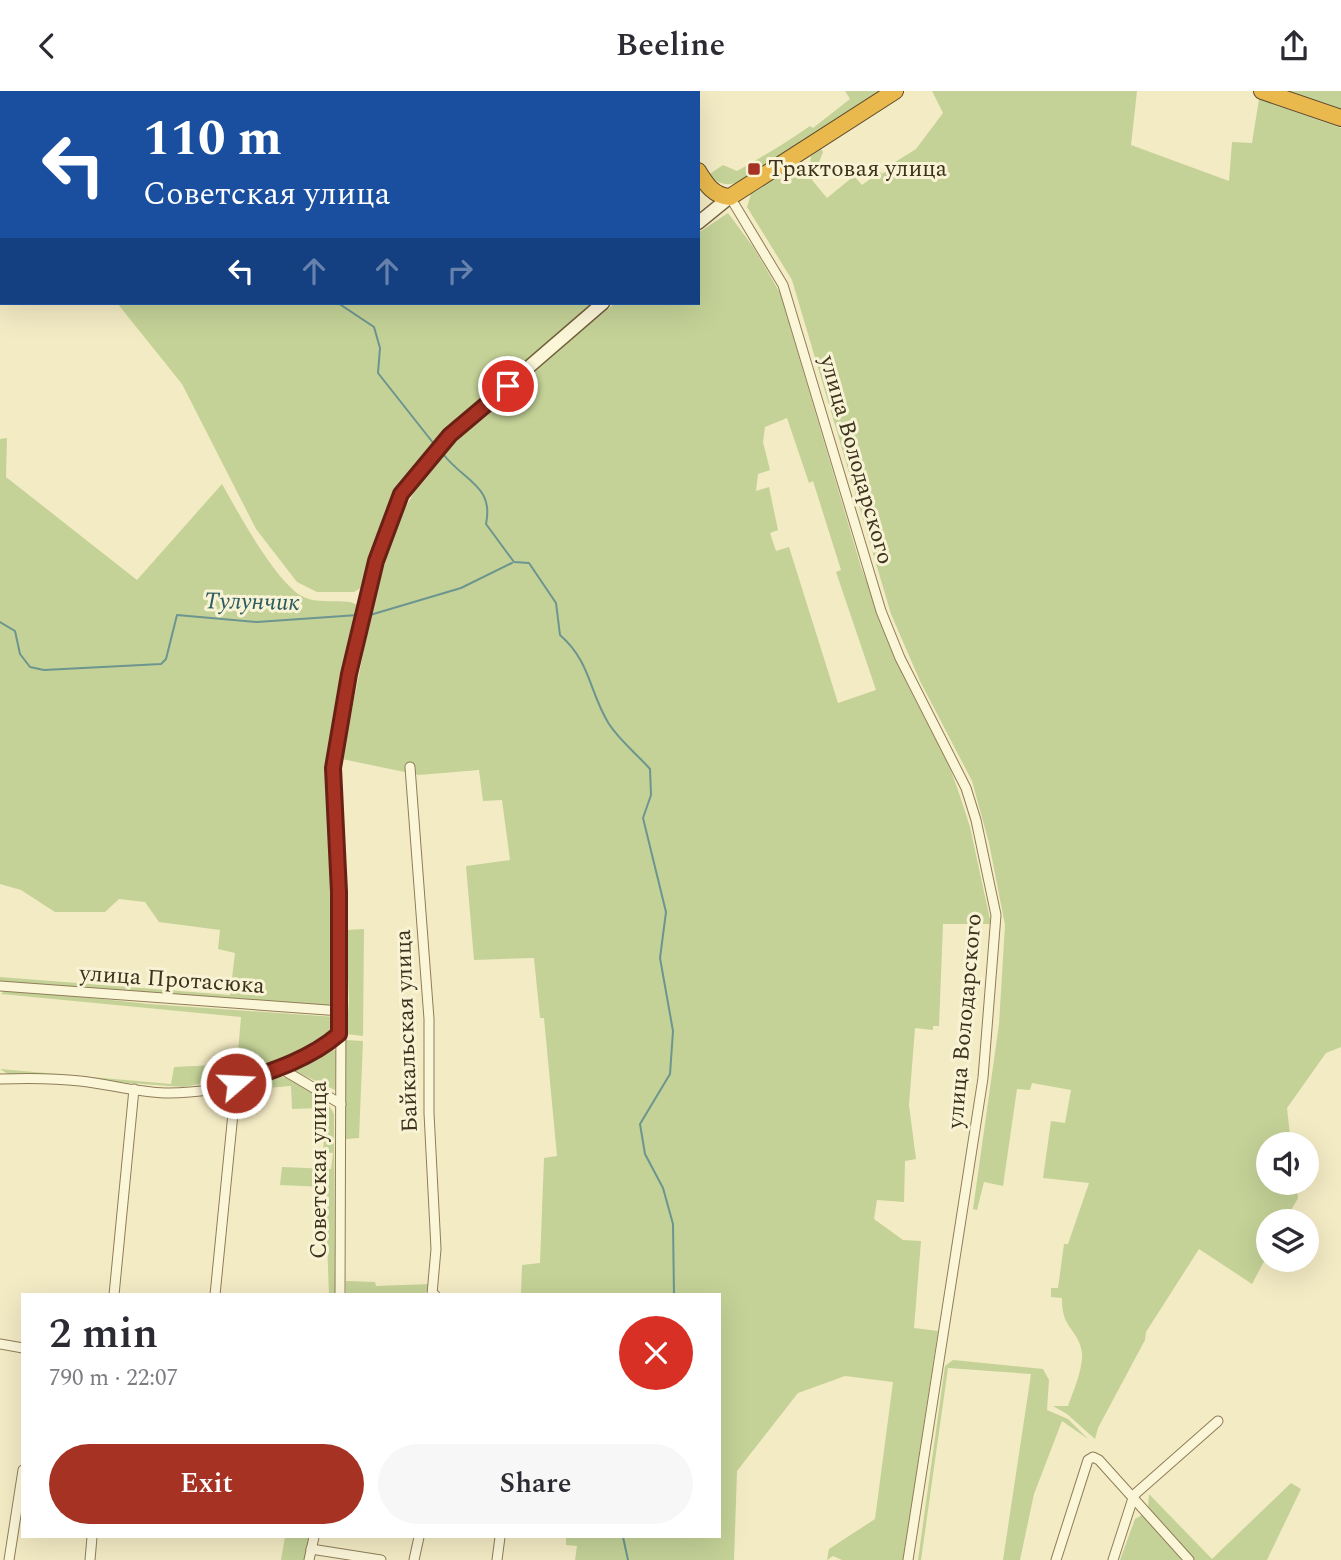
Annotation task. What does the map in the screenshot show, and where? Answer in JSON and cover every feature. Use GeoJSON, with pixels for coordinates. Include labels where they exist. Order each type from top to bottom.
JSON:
{"type":"FeatureCollection","features":[{"type":"Feature","properties":{"kind":"highway"},"geometry":{"type":"LineString","coordinates":[[700,173],[729,200],[895,91]]}},
{"type":"Feature","properties":{"kind":"highway"},"geometry":{"type":"LineString","coordinates":[[1262,91],[1341,118]]}},
{"type":"Feature","properties":{"kind":"street"},"geometry":{"type":"LineString","coordinates":[[700,222],[729,200]]}},
{"type":"Feature","properties":{"kind":"street","name":"улица Володарского"},"geometry":{"type":"LineString","coordinates":[[729,200],[787,296],[881,611],[900,658],[966,787],[995,908],[983,1078],[908,1560]]}},
{"type":"Feature","properties":{"kind":"street","name":"Советская улица"},"geometry":{"type":"LineString","coordinates":[[340,1293],[341,1011],[333,768],[349,674],[376,561],[401,494],[450,435],[601,305]]}},
{"type":"Feature","properties":{"kind":"street","name":"Байкальская улица"},"geometry":{"type":"LineString","coordinates":[[410,767],[429,1019],[429,1113],[436,1249],[433,1293]]}},
{"type":"Feature","properties":{"kind":"street","name":"улица Протасюка"},"geometry":{"type":"LineString","coordinates":[[0,986],[341,1011]]}},
{"type":"Feature","properties":{"kind":"street"},"geometry":{"type":"LineString","coordinates":[[0,1079],[78,1081],[180,1092],[236,1083],[280,1068],[328,1044],[339,1034]]}},
{"type":"Feature","properties":{"kind":"street"},"geometry":{"type":"LineString","coordinates":[[280,1068],[341,1104]]}},
{"type":"Feature","properties":{"kind":"street"},"geometry":{"type":"LineString","coordinates":[[215,1293],[236,1083]]}},
{"type":"Feature","properties":{"kind":"street"},"geometry":{"type":"LineString","coordinates":[[114,1293],[134,1089]]}},
{"type":"Feature","properties":{"kind":"street"},"geometry":{"type":"LineString","coordinates":[[0,1344],[21,1348]]}},
{"type":"Feature","properties":{"kind":"street"},"geometry":{"type":"LineString","coordinates":[[1113,1560],[1134,1496],[1217,1421]]}},
{"type":"Feature","properties":{"kind":"street"},"geometry":{"type":"LineString","coordinates":[[1056,1560],[1088,1460],[1093,1457],[1134,1496],[1189,1560]]}},
{"type":"Feature","properties":{"kind":"street"},"geometry":{"type":"LineString","coordinates":[[9,1560],[21,1483]]}},
{"type":"Feature","properties":{"kind":"street"},"geometry":{"type":"LineString","coordinates":[[90,1560],[92,1538]]}},
{"type":"Feature","properties":{"kind":"street"},"geometry":{"type":"LineString","coordinates":[[309,1560],[314,1538]]}},
{"type":"Feature","properties":{"kind":"street"},"geometry":{"type":"LineString","coordinates":[[414,1560],[419,1538]]}},
{"type":"Feature","properties":{"kind":"street"},"geometry":{"type":"LineString","coordinates":[[497,1560],[500,1538]]}},
{"type":"Feature","properties":{"kind":"street"},"geometry":{"type":"LineString","coordinates":[[311,1549],[381,1560]]}},
{"type":"Feature","properties":{"kind":"green space"},"geometry":{"type":"Polygon","coordinates":[[[845,91],[881,91],[765,167],[751,169],[751,176],[746,179],[726,184],[711,177],[711,173],[723,165],[737,171],[810,126],[813,128],[850,99],[845,91]]]}},
{"type":"Feature","properties":{"kind":"green space"},"geometry":{"type":"Polygon","coordinates":[[[932,91],[1137,91],[1131,145],[1229,181],[1232,142],[1252,143],[1259,99],[1341,128],[1341,1047],[1326,1053],[1287,1108],[1290,1132],[1256,1132],[1256,1195],[1298,1195],[1298,1198],[1292,1209],[1256,1209],[1256,1272],[1258,1272],[1252,1284],[1199,1249],[1146,1332],[1145,1340],[1098,1428],[1095,1439],[1067,1414],[1053,1406],[1068,1406],[1082,1360],[1080,1345],[1064,1316],[1062,1298],[1051,1297],[1051,1288],[1058,1288],[1064,1244],[1068,1244],[1089,1183],[1043,1178],[1051,1121],[1065,1123],[1071,1090],[1032,1083],[1030,1090],[1017,1089],[1003,1186],[984,1182],[977,1210],[973,1209],[999,1024],[1005,925],[989,843],[972,781],[920,681],[891,614],[792,280],[747,207],[751,194],[796,166],[804,170],[810,166],[811,156],[821,149],[823,152],[812,180],[827,198],[854,176],[862,185],[916,149],[943,113],[932,91]]]}},
{"type":"Feature","properties":{"kind":"green space"},"geometry":{"type":"Polygon","coordinates":[[[1279,91],[1341,91],[1341,112],[1279,91]]]}},
{"type":"Feature","properties":{"kind":"green space"},"geometry":{"type":"Polygon","coordinates":[[[728,213],[754,248],[780,293],[861,567],[903,676],[950,768],[960,796],[970,827],[991,924],[943,924],[939,1026],[933,1026],[933,1030],[915,1028],[909,1105],[916,1159],[905,1161],[904,1202],[877,1200],[874,1219],[903,1240],[921,1241],[914,1328],[938,1331],[903,1560],[842,1560],[833,1556],[827,1560],[829,1549],[875,1519],[893,1382],[845,1376],[798,1393],[737,1471],[734,1560],[575,1560],[577,1546],[566,1545],[566,1538],[721,1538],[721,1293],[521,1293],[522,1265],[540,1263],[544,1158],[557,1156],[544,1018],[540,1018],[534,958],[474,960],[466,866],[510,860],[502,800],[483,801],[479,770],[419,775],[342,759],[375,595],[398,520],[426,472],[453,439],[613,305],[700,305],[700,232],[728,213]],[[787,418],[765,427],[763,442],[770,470],[758,474],[756,491],[769,487],[778,530],[770,533],[776,551],[789,547],[838,703],[876,690],[836,572],[841,570],[813,481],[809,483],[787,418]]]}},
{"type":"Feature","properties":{"kind":"green space"},"geometry":{"type":"Polygon","coordinates":[[[119,305],[594,305],[444,433],[410,474],[387,517],[361,588],[354,592],[317,592],[297,582],[256,529],[182,384],[119,305]]]}},
{"type":"Feature","properties":{"kind":"green space"},"geometry":{"type":"Polygon","coordinates":[[[7,438],[6,477],[137,580],[222,484],[257,544],[290,586],[308,599],[351,602],[360,609],[337,714],[328,774],[335,1007],[0,983],[0,977],[230,995],[235,953],[218,949],[220,930],[159,922],[145,902],[119,899],[105,912],[55,912],[21,890],[0,884],[0,439],[7,438]]]}},
{"type":"Feature","properties":{"kind":"green space"},"geometry":{"type":"Polygon","coordinates":[[[364,929],[363,1036],[346,1034],[349,1001],[346,930],[364,929]]]}},
{"type":"Feature","properties":{"kind":"green space"},"geometry":{"type":"Polygon","coordinates":[[[7,989],[149,1004],[336,1017],[328,1039],[288,1062],[251,1074],[183,1087],[8,1074],[0,1069],[171,1084],[174,1067],[237,1064],[241,1017],[1,994],[7,989]]]}},
{"type":"Feature","properties":{"kind":"green space"},"geometry":{"type":"Polygon","coordinates":[[[346,1040],[363,1041],[359,1138],[346,1139],[346,1040]]]}},
{"type":"Feature","properties":{"kind":"green space"},"geometry":{"type":"Polygon","coordinates":[[[329,1048],[336,1051],[335,1090],[292,1070],[329,1048]]]}},
{"type":"Feature","properties":{"kind":"green space"},"geometry":{"type":"Polygon","coordinates":[[[275,1076],[283,1077],[309,1088],[324,1100],[334,1114],[335,1293],[329,1293],[325,1187],[280,1185],[282,1167],[331,1169],[333,1153],[323,1152],[325,1120],[321,1108],[292,1109],[291,1086],[241,1090],[245,1085],[275,1076]]]}},
{"type":"Feature","properties":{"kind":"green space"},"geometry":{"type":"Polygon","coordinates":[[[346,1281],[375,1282],[376,1286],[431,1284],[425,1293],[346,1293],[346,1281]]]}},
{"type":"Feature","properties":{"kind":"green space"},"geometry":{"type":"Polygon","coordinates":[[[953,1360],[1043,1369],[1049,1380],[1047,1410],[1068,1419],[1088,1439],[1062,1421],[1034,1494],[1020,1560],[1003,1560],[1031,1374],[948,1368],[921,1560],[918,1560],[945,1366],[953,1360]]]}},
{"type":"Feature","properties":{"kind":"green space"},"geometry":{"type":"Polygon","coordinates":[[[1291,1483],[1301,1489],[1267,1560],[1194,1560],[1148,1509],[1149,1494],[1212,1559],[1291,1483]]]}},
{"type":"Feature","properties":{"kind":"green space"},"geometry":{"type":"Polygon","coordinates":[[[1142,1515],[1182,1560],[1120,1560],[1135,1519],[1142,1515]]]}},
{"type":"Feature","properties":{"kind":"green space"},"geometry":{"type":"Polygon","coordinates":[[[285,1538],[310,1538],[304,1560],[281,1560],[285,1538]]]}},
{"type":"Feature","properties":{"kind":"waterway"},"geometry":{"type":"LineString","coordinates":[[341,305],[374,327],[380,348],[378,373],[434,444]]}},
{"type":"Feature","properties":{"kind":"waterway"},"geometry":{"type":"LineString","coordinates":[[443,454],[482,493],[486,501],[486,524],[514,562],[529,563],[556,603],[560,635],[578,656],[602,712],[618,736],[650,769],[651,795],[643,818],[666,912],[660,958],[673,1031],[670,1074],[640,1124],[645,1154],[663,1188],[673,1224],[674,1293]]}},
{"type":"Feature","properties":{"kind":"waterway","name":"Тулунчик"},"geometry":{"type":"LineString","coordinates":[[370,615],[461,588],[512,563]]}},
{"type":"Feature","properties":{"kind":"waterway","name":"Тулунчик"},"geometry":{"type":"LineString","coordinates":[[0,622],[15,631],[20,654],[30,667],[44,670],[161,664],[166,659],[177,615],[257,622],[358,615]]}},
{"type":"Feature","properties":{"kind":"waterway"},"geometry":{"type":"LineString","coordinates":[[623,1538],[628,1560]]}},
{"type":"Feature","properties":{"kind":"place","name":"Трактовая улица"},"geometry":{"type":"Point","coordinates":[754,169]}},
{"type":"Feature","properties":{"kind":"route"},"geometry":{"type":"LineString","coordinates":[[236,1083],[280,1068],[318,1050],[339,1034],[339,892],[333,768],[349,674],[376,561],[401,494],[450,435],[508,386]]}}]}
